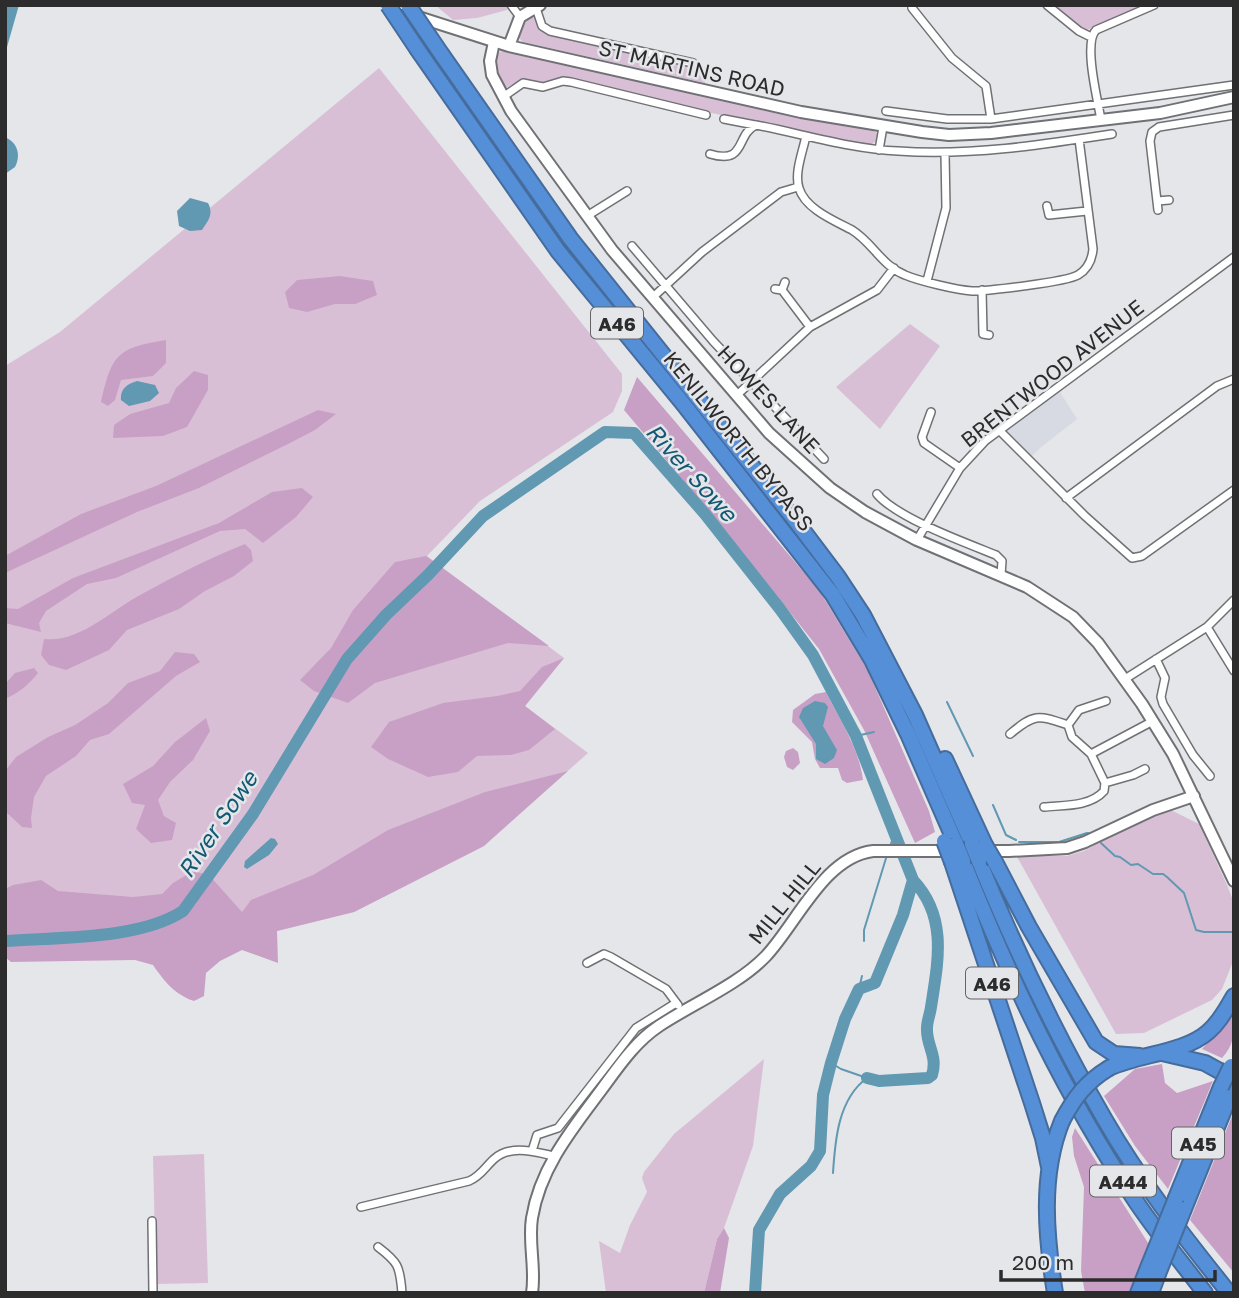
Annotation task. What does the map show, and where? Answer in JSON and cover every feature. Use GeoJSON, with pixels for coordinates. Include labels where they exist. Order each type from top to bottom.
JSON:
{"type":"FeatureCollection","features":[{"type":"Feature","properties":{"kind":"highway","name":"KENILWORTH BYPASS"},"geometry":{"type":"LineString","coordinates":[[388,5],[558,251],[681,401],[833,595],[872,660],[908,734]]}},
{"type":"Feature","properties":{"kind":"highway","name":"KENILWORTH BYPASS"},"geometry":{"type":"LineString","coordinates":[[408,5],[570,239],[795,520]]}},
{"type":"Feature","properties":{"kind":"highway","name":"A46"},"geometry":{"type":"LineString","coordinates":[[795,520],[863,615],[915,715],[947,786]]}},
{"type":"Feature","properties":{"kind":"highway","name":"A46"},"geometry":{"type":"LineString","coordinates":[[795,520],[814,536],[843,572],[920,704],[979,845]]}},
{"type":"Feature","properties":{"kind":"highway","name":"A444"},"geometry":{"type":"LineString","coordinates":[[908,734],[957,862],[1070,1095],[1139,1205],[1205,1293]]}},
{"type":"Feature","properties":{"kind":"highway","name":"A444"},"geometry":{"type":"LineString","coordinates":[[947,786],[988,862],[1030,975],[1105,1122],[1159,1201],[1229,1293]]}},
{"type":"Feature","properties":{"kind":"highway","name":"A46"},"geometry":{"type":"LineString","coordinates":[[957,862],[1043,1138],[1049,1167]]}},
{"type":"Feature","properties":{"kind":"highway","name":"A46"},"geometry":{"type":"LineString","coordinates":[[988,862],[1096,1042],[1114,1054],[1140,1056]]}},
{"type":"Feature","properties":{"kind":"highway"},"geometry":{"type":"LineString","coordinates":[[1055,1293],[1048,1222],[1049,1167],[1062,1121],[1079,1092],[1109,1068],[1140,1056],[1189,1043],[1207,1033],[1220,1019],[1234,996]]}},
{"type":"Feature","properties":{"kind":"highway"},"geometry":{"type":"LineString","coordinates":[[1158,1052],[1205,1063],[1231,1078]]}},
{"type":"Feature","properties":{"kind":"highway","name":"A45"},"geometry":{"type":"LineString","coordinates":[[1138,1293],[1154,1269],[1231,1078]]}},
{"type":"Feature","properties":{"kind":"highway","name":"A45"},"geometry":{"type":"LineString","coordinates":[[1151,1293],[1154,1269]]}},
{"type":"Feature","properties":{"kind":"main road","name":"ST MARTINS ROAD"},"geometry":{"type":"LineString","coordinates":[[382,5],[494,43],[801,112],[883,127],[949,135],[971,135],[1160,113],[1234,97]]}},
{"type":"Feature","properties":{"kind":"main road"},"geometry":{"type":"LineString","coordinates":[[509,46],[520,17],[538,6]]}},
{"type":"Feature","properties":{"kind":"main road","name":"HOWES LANE"},"geometry":{"type":"LineString","coordinates":[[494,43],[490,68],[503,97],[587,216],[652,298],[769,433],[830,488],[881,522],[1043,596],[1073,617],[1098,643],[1153,721],[1194,796],[1234,881]]}},
{"type":"Feature","properties":{"kind":"main road","name":"MILL HILL"},"geometry":{"type":"LineString","coordinates":[[532,1293],[531,1223],[540,1186],[563,1141],[647,1035],[680,1007],[760,962],[826,878],[845,860],[864,852],[1022,851],[1067,848],[1153,810],[1194,796]]}},
{"type":"Feature","properties":{"kind":"street"},"geometry":{"type":"LineString","coordinates":[[511,5],[520,17]]}},
{"type":"Feature","properties":{"kind":"street"},"geometry":{"type":"LineString","coordinates":[[1047,5],[1072,26],[1091,37]]}},
{"type":"Feature","properties":{"kind":"street"},"geometry":{"type":"LineString","coordinates":[[1101,120],[1090,49],[1091,37],[1096,30],[1154,5]]}},
{"type":"Feature","properties":{"kind":"street"},"geometry":{"type":"LineString","coordinates":[[538,6],[542,26],[550,31],[693,63]]}},
{"type":"Feature","properties":{"kind":"street"},"geometry":{"type":"LineString","coordinates":[[909,7],[952,58],[986,86],[991,119]]}},
{"type":"Feature","properties":{"kind":"street","name":"ST MARTINS ROAD"},"geometry":{"type":"LineString","coordinates":[[503,97],[523,83],[543,87],[563,81],[706,115]]}},
{"type":"Feature","properties":{"kind":"street"},"geometry":{"type":"LineString","coordinates":[[887,111],[947,119],[991,119],[1234,85]]}},
{"type":"Feature","properties":{"kind":"street"},"geometry":{"type":"LineString","coordinates":[[1169,200],[1158,206],[1151,135],[1159,127],[1234,115]]}},
{"type":"Feature","properties":{"kind":"street","name":"ST MARTINS ROAD"},"geometry":{"type":"LineString","coordinates":[[724,119],[879,150],[946,153],[1011,149],[1112,134]]}},
{"type":"Feature","properties":{"kind":"street","name":"ST MARTINS ROAD"},"geometry":{"type":"LineString","coordinates":[[710,154],[734,154],[741,147],[749,129],[756,125]]}},
{"type":"Feature","properties":{"kind":"street"},"geometry":{"type":"LineString","coordinates":[[879,150],[883,127]]}},
{"type":"Feature","properties":{"kind":"street"},"geometry":{"type":"LineString","coordinates":[[806,136],[798,187],[808,201],[835,222],[857,234],[880,257],[903,274],[966,290],[1070,278],[1083,271],[1093,255],[1079,139]]}},
{"type":"Feature","properties":{"kind":"street"},"geometry":{"type":"LineString","coordinates":[[927,281],[946,208],[946,153]]}},
{"type":"Feature","properties":{"kind":"street"},"geometry":{"type":"LineString","coordinates":[[652,298],[702,252],[781,192],[798,187]]}},
{"type":"Feature","properties":{"kind":"street"},"geometry":{"type":"LineString","coordinates":[[587,216],[627,191]]}},
{"type":"Feature","properties":{"kind":"street"},"geometry":{"type":"LineString","coordinates":[[1047,206],[1049,215],[1087,211]]}},
{"type":"Feature","properties":{"kind":"street","name":"HOWES LANE"},"geometry":{"type":"LineString","coordinates":[[632,246],[751,382],[824,459]]}},
{"type":"Feature","properties":{"kind":"street","name":"BRENTWOOD AVENUE"},"geometry":{"type":"LineString","coordinates":[[917,540],[960,468],[972,453],[999,430],[1234,257]]}},
{"type":"Feature","properties":{"kind":"street"},"geometry":{"type":"LineString","coordinates":[[737,395],[810,327],[877,289],[894,268]]}},
{"type":"Feature","properties":{"kind":"street"},"geometry":{"type":"LineString","coordinates":[[781,287],[810,327]]}},
{"type":"Feature","properties":{"kind":"street"},"geometry":{"type":"LineString","coordinates":[[982,290],[983,334],[989,335]]}},
{"type":"Feature","properties":{"kind":"street"},"geometry":{"type":"LineString","coordinates":[[1066,498],[1217,386],[1234,379]]}},
{"type":"Feature","properties":{"kind":"street"},"geometry":{"type":"LineString","coordinates":[[931,412],[922,440],[960,468]]}},
{"type":"Feature","properties":{"kind":"street"},"geometry":{"type":"LineString","coordinates":[[999,430],[1066,498],[1128,556],[1135,559],[1234,490]]}},
{"type":"Feature","properties":{"kind":"street"},"geometry":{"type":"LineString","coordinates":[[877,494],[888,505],[925,524],[996,555],[1002,561],[1001,575]]}},
{"type":"Feature","properties":{"kind":"street"},"geometry":{"type":"LineString","coordinates":[[1125,679],[1207,627],[1234,600]]}},
{"type":"Feature","properties":{"kind":"street"},"geometry":{"type":"LineString","coordinates":[[1207,627],[1234,671]]}},
{"type":"Feature","properties":{"kind":"street"},"geometry":{"type":"LineString","coordinates":[[1156,659],[1165,678],[1161,697],[1163,704],[1193,755],[1210,775]]}},
{"type":"Feature","properties":{"kind":"street"},"geometry":{"type":"LineString","coordinates":[[1068,725],[1079,710],[1106,701]]}},
{"type":"Feature","properties":{"kind":"street"},"geometry":{"type":"LineString","coordinates":[[1010,734],[1026,720],[1038,716],[1068,725]]}},
{"type":"Feature","properties":{"kind":"street"},"geometry":{"type":"LineString","coordinates":[[1091,754],[1153,721]]}},
{"type":"Feature","properties":{"kind":"street"},"geometry":{"type":"LineString","coordinates":[[1044,807],[1096,799],[1104,792],[1105,783],[1091,754],[1072,737],[1068,725]]}},
{"type":"Feature","properties":{"kind":"street"},"geometry":{"type":"LineString","coordinates":[[1105,783],[1145,769]]}},
{"type":"Feature","properties":{"kind":"street"},"geometry":{"type":"LineString","coordinates":[[587,963],[604,954],[611,957],[666,989],[680,1007]]}},
{"type":"Feature","properties":{"kind":"street","name":"MILL HILL"},"geometry":{"type":"LineString","coordinates":[[532,1152],[537,1135],[558,1128],[636,1028],[680,1007]]}},
{"type":"Feature","properties":{"kind":"street"},"geometry":{"type":"LineString","coordinates":[[361,1206],[469,1181],[480,1175],[499,1155],[514,1151],[554,1156]]}},
{"type":"Feature","properties":{"kind":"street"},"geometry":{"type":"LineString","coordinates":[[152,1221],[153,1293]]}},
{"type":"Feature","properties":{"kind":"street"},"geometry":{"type":"LineString","coordinates":[[378,1247],[399,1267],[402,1293]]}},
{"type":"Feature","properties":{"kind":"shaded area"},"geometry":{"type":"Polygon","coordinates":[[[435,5],[506,5],[507,10],[477,18],[453,20],[435,5]]]}},
{"type":"Feature","properties":{"kind":"shaded area"},"geometry":{"type":"Polygon","coordinates":[[[1052,5],[1149,5],[1087,30],[1079,28],[1052,5]]]}},
{"type":"Feature","properties":{"kind":"shaded area"},"geometry":{"type":"Polygon","coordinates":[[[530,16],[537,19],[549,34],[705,69],[705,83],[523,42],[519,28],[530,16]]]}},
{"type":"Feature","properties":{"kind":"shaded area"},"geometry":{"type":"Polygon","coordinates":[[[506,50],[871,129],[877,133],[877,141],[869,145],[697,110],[572,79],[544,84],[521,81],[507,87],[502,86],[495,60],[500,52],[506,50]]]}},
{"type":"Feature","properties":{"kind":"shaded area"},"geometry":{"type":"Polygon","coordinates":[[[379,68],[622,374],[622,391],[613,412],[480,501],[427,556],[564,658],[525,706],[588,753],[482,847],[354,912],[277,931],[183,911],[5,941],[5,366],[60,332],[379,68]]]}},
{"type":"Feature","properties":{"kind":"shaded area"},"geometry":{"type":"Polygon","coordinates":[[[340,276],[373,281],[377,295],[355,304],[335,304],[307,312],[289,308],[285,292],[297,280],[340,276]]]}},
{"type":"Feature","properties":{"kind":"shaded area"},"geometry":{"type":"Polygon","coordinates":[[[910,324],[940,346],[880,429],[836,387],[910,324]]]}},
{"type":"Feature","properties":{"kind":"shaded area"},"geometry":{"type":"Polygon","coordinates":[[[166,340],[166,363],[153,376],[121,380],[115,400],[108,406],[101,402],[109,373],[119,356],[137,346],[166,340]]]}},
{"type":"Feature","properties":{"kind":"shaded area"},"geometry":{"type":"Polygon","coordinates":[[[194,371],[208,375],[208,390],[187,427],[163,436],[113,438],[114,425],[130,414],[169,403],[176,388],[194,371]]]}},
{"type":"Feature","properties":{"kind":"shaded area"},"geometry":{"type":"Polygon","coordinates":[[[637,377],[819,590],[868,671],[929,811],[935,832],[915,843],[864,730],[819,649],[715,518],[624,410],[637,377]]]}},
{"type":"Feature","properties":{"kind":"shaded area"},"geometry":{"type":"Polygon","coordinates":[[[1058,389],[1077,419],[1029,459],[1001,431],[1058,389]]]}},
{"type":"Feature","properties":{"kind":"shaded area"},"geometry":{"type":"Polygon","coordinates":[[[318,410],[336,414],[315,430],[199,488],[137,512],[5,573],[5,556],[81,514],[156,486],[318,410]]]}},
{"type":"Feature","properties":{"kind":"shaded area"},"geometry":{"type":"Polygon","coordinates":[[[302,488],[313,497],[296,517],[263,543],[245,529],[220,531],[116,578],[87,584],[46,611],[39,623],[41,632],[5,623],[5,608],[18,609],[73,578],[219,523],[272,492],[302,488]]]}},
{"type":"Feature","properties":{"kind":"shaded area"},"geometry":{"type":"Polygon","coordinates":[[[245,544],[251,550],[253,561],[234,576],[179,609],[127,630],[109,650],[66,670],[49,665],[41,655],[44,639],[57,639],[83,631],[167,581],[245,544]]]}},
{"type":"Feature","properties":{"kind":"shaded area"},"geometry":{"type":"Polygon","coordinates":[[[426,556],[549,646],[508,643],[375,683],[348,703],[314,691],[300,680],[331,648],[353,610],[395,562],[426,556]]]}},
{"type":"Feature","properties":{"kind":"shaded area"},"geometry":{"type":"Polygon","coordinates":[[[175,652],[194,654],[200,662],[176,676],[109,734],[90,740],[76,756],[46,776],[34,797],[32,828],[22,827],[5,811],[5,771],[16,757],[48,737],[75,725],[108,703],[128,683],[160,671],[175,652]]]}},
{"type":"Feature","properties":{"kind":"shaded area"},"geometry":{"type":"Polygon","coordinates":[[[564,658],[525,706],[555,729],[529,750],[511,755],[477,756],[458,772],[428,777],[388,759],[371,747],[389,722],[443,703],[520,691],[542,667],[564,658]]]}},
{"type":"Feature","properties":{"kind":"shaded area"},"geometry":{"type":"Polygon","coordinates":[[[34,668],[38,673],[32,681],[5,699],[5,684],[15,673],[34,668]]]}},
{"type":"Feature","properties":{"kind":"shaded area"},"geometry":{"type":"Polygon","coordinates":[[[826,692],[853,745],[863,780],[847,783],[842,780],[838,768],[820,768],[815,759],[812,742],[792,722],[793,710],[815,694],[826,692]]]}},
{"type":"Feature","properties":{"kind":"shaded area"},"geometry":{"type":"Polygon","coordinates":[[[206,718],[210,731],[193,760],[170,782],[158,800],[164,816],[176,823],[172,840],[151,843],[136,829],[145,805],[132,803],[123,784],[153,766],[175,742],[206,718]]]}},
{"type":"Feature","properties":{"kind":"shaded area"},"geometry":{"type":"Polygon","coordinates":[[[793,748],[798,752],[800,763],[793,770],[787,767],[784,757],[786,751],[793,748]]]}},
{"type":"Feature","properties":{"kind":"shaded area"},"geometry":{"type":"Polygon","coordinates":[[[568,771],[484,846],[354,912],[277,931],[278,963],[242,950],[220,961],[206,973],[204,996],[194,1001],[170,987],[153,965],[135,960],[11,962],[5,957],[5,889],[13,885],[41,880],[58,891],[133,897],[162,894],[173,883],[193,871],[209,875],[242,912],[251,900],[313,875],[388,830],[485,792],[568,771]]]}},
{"type":"Feature","properties":{"kind":"shaded area"},"geometry":{"type":"Polygon","coordinates":[[[1171,810],[1199,824],[1227,885],[1234,903],[1234,959],[1222,989],[1212,1000],[1144,1033],[1116,1034],[1016,855],[1067,856],[1084,851],[1126,828],[1171,810]]]}},
{"type":"Feature","properties":{"kind":"shaded area"},"geometry":{"type":"Polygon","coordinates":[[[1234,1013],[1232,1043],[1222,1058],[1202,1049],[1234,1013]]]}},
{"type":"Feature","properties":{"kind":"shaded area"},"geometry":{"type":"Polygon","coordinates":[[[764,1059],[753,1146],[724,1228],[717,1239],[704,1293],[606,1293],[599,1241],[620,1253],[630,1225],[647,1192],[642,1178],[644,1172],[674,1134],[764,1059]]]}},
{"type":"Feature","properties":{"kind":"shaded area"},"geometry":{"type":"Polygon","coordinates":[[[1162,1064],[1165,1083],[1177,1093],[1213,1081],[1168,1189],[1135,1146],[1104,1096],[1135,1069],[1162,1064]]]}},
{"type":"Feature","properties":{"kind":"shaded area"},"geometry":{"type":"Polygon","coordinates":[[[1234,1111],[1234,1273],[1190,1220],[1234,1111]]]}},
{"type":"Feature","properties":{"kind":"shaded area"},"geometry":{"type":"Polygon","coordinates":[[[1075,1128],[1150,1246],[1132,1293],[1085,1293],[1081,1271],[1084,1187],[1074,1156],[1072,1137],[1075,1128]]]}},
{"type":"Feature","properties":{"kind":"shaded area"},"geometry":{"type":"Polygon","coordinates":[[[204,1154],[208,1283],[156,1284],[153,1156],[204,1154]]]}},
{"type":"Feature","properties":{"kind":"shaded area"},"geometry":{"type":"Polygon","coordinates":[[[724,1228],[729,1238],[720,1293],[704,1293],[717,1239],[724,1228]]]}},
{"type":"Feature","properties":{"kind":"water"},"geometry":{"type":"Polygon","coordinates":[[[5,5],[19,5],[5,54],[5,5]]]}},
{"type":"Feature","properties":{"kind":"water"},"geometry":{"type":"Polygon","coordinates":[[[5,137],[13,143],[18,154],[15,167],[5,174],[5,137]]]}},
{"type":"Feature","properties":{"kind":"water"},"geometry":{"type":"Polygon","coordinates":[[[190,198],[208,203],[210,207],[210,217],[202,230],[190,231],[179,226],[177,211],[190,198]]]}},
{"type":"Feature","properties":{"kind":"water"},"geometry":{"type":"Polygon","coordinates":[[[137,381],[155,385],[159,393],[150,401],[129,406],[121,400],[122,393],[127,385],[137,381]]]}},
{"type":"Feature","properties":{"kind":"water"},"geometry":{"type":"Polygon","coordinates":[[[815,701],[825,703],[828,707],[823,726],[837,750],[834,758],[825,764],[816,759],[816,744],[799,717],[803,708],[815,701]]]}},
{"type":"Feature","properties":{"kind":"water"},"geometry":{"type":"Polygon","coordinates":[[[271,838],[278,844],[269,855],[247,869],[244,867],[245,861],[271,838]]]}},
{"type":"Feature","properties":{"kind":"waterway","name":"River Sowe"},"geometry":{"type":"LineString","coordinates":[[5,941],[121,932],[165,920],[183,911],[253,814],[347,659],[386,615],[483,516],[605,432],[634,433],[705,514],[813,655],[856,736],[913,880],[903,915],[875,983],[859,989],[845,1019],[823,1095],[820,1151],[811,1166],[780,1194],[759,1230],[755,1293]]}},
{"type":"Feature","properties":{"kind":"waterway"},"geometry":{"type":"LineString","coordinates":[[947,702],[973,756]]}},
{"type":"Feature","properties":{"kind":"waterway"},"geometry":{"type":"LineString","coordinates":[[856,736],[874,732]]}},
{"type":"Feature","properties":{"kind":"waterway"},"geometry":{"type":"LineString","coordinates":[[993,805],[1006,835],[1016,840]]}},
{"type":"Feature","properties":{"kind":"waterway"},"geometry":{"type":"LineString","coordinates":[[1019,842],[1059,842],[1087,833],[1093,834]]}},
{"type":"Feature","properties":{"kind":"waterway"},"geometry":{"type":"LineString","coordinates":[[890,846],[894,836]]}},
{"type":"Feature","properties":{"kind":"waterway"},"geometry":{"type":"LineString","coordinates":[[1101,843],[1115,856],[1131,865],[1138,864],[1153,874],[1167,877],[1184,893],[1196,930],[1234,932]]}},
{"type":"Feature","properties":{"kind":"waterway"},"geometry":{"type":"LineString","coordinates":[[864,941],[864,930],[887,855]]}},
{"type":"Feature","properties":{"kind":"waterway"},"geometry":{"type":"LineString","coordinates":[[867,1078],[879,1081],[928,1078],[932,1075],[934,1062],[927,1028],[936,973],[938,940],[932,909],[913,880]]}},
{"type":"Feature","properties":{"kind":"waterway"},"geometry":{"type":"LineString","coordinates":[[859,989],[862,976]]}},
{"type":"Feature","properties":{"kind":"waterway"},"geometry":{"type":"LineString","coordinates":[[831,1063],[867,1078],[857,1087],[844,1109],[837,1134],[833,1173]]}}]}
